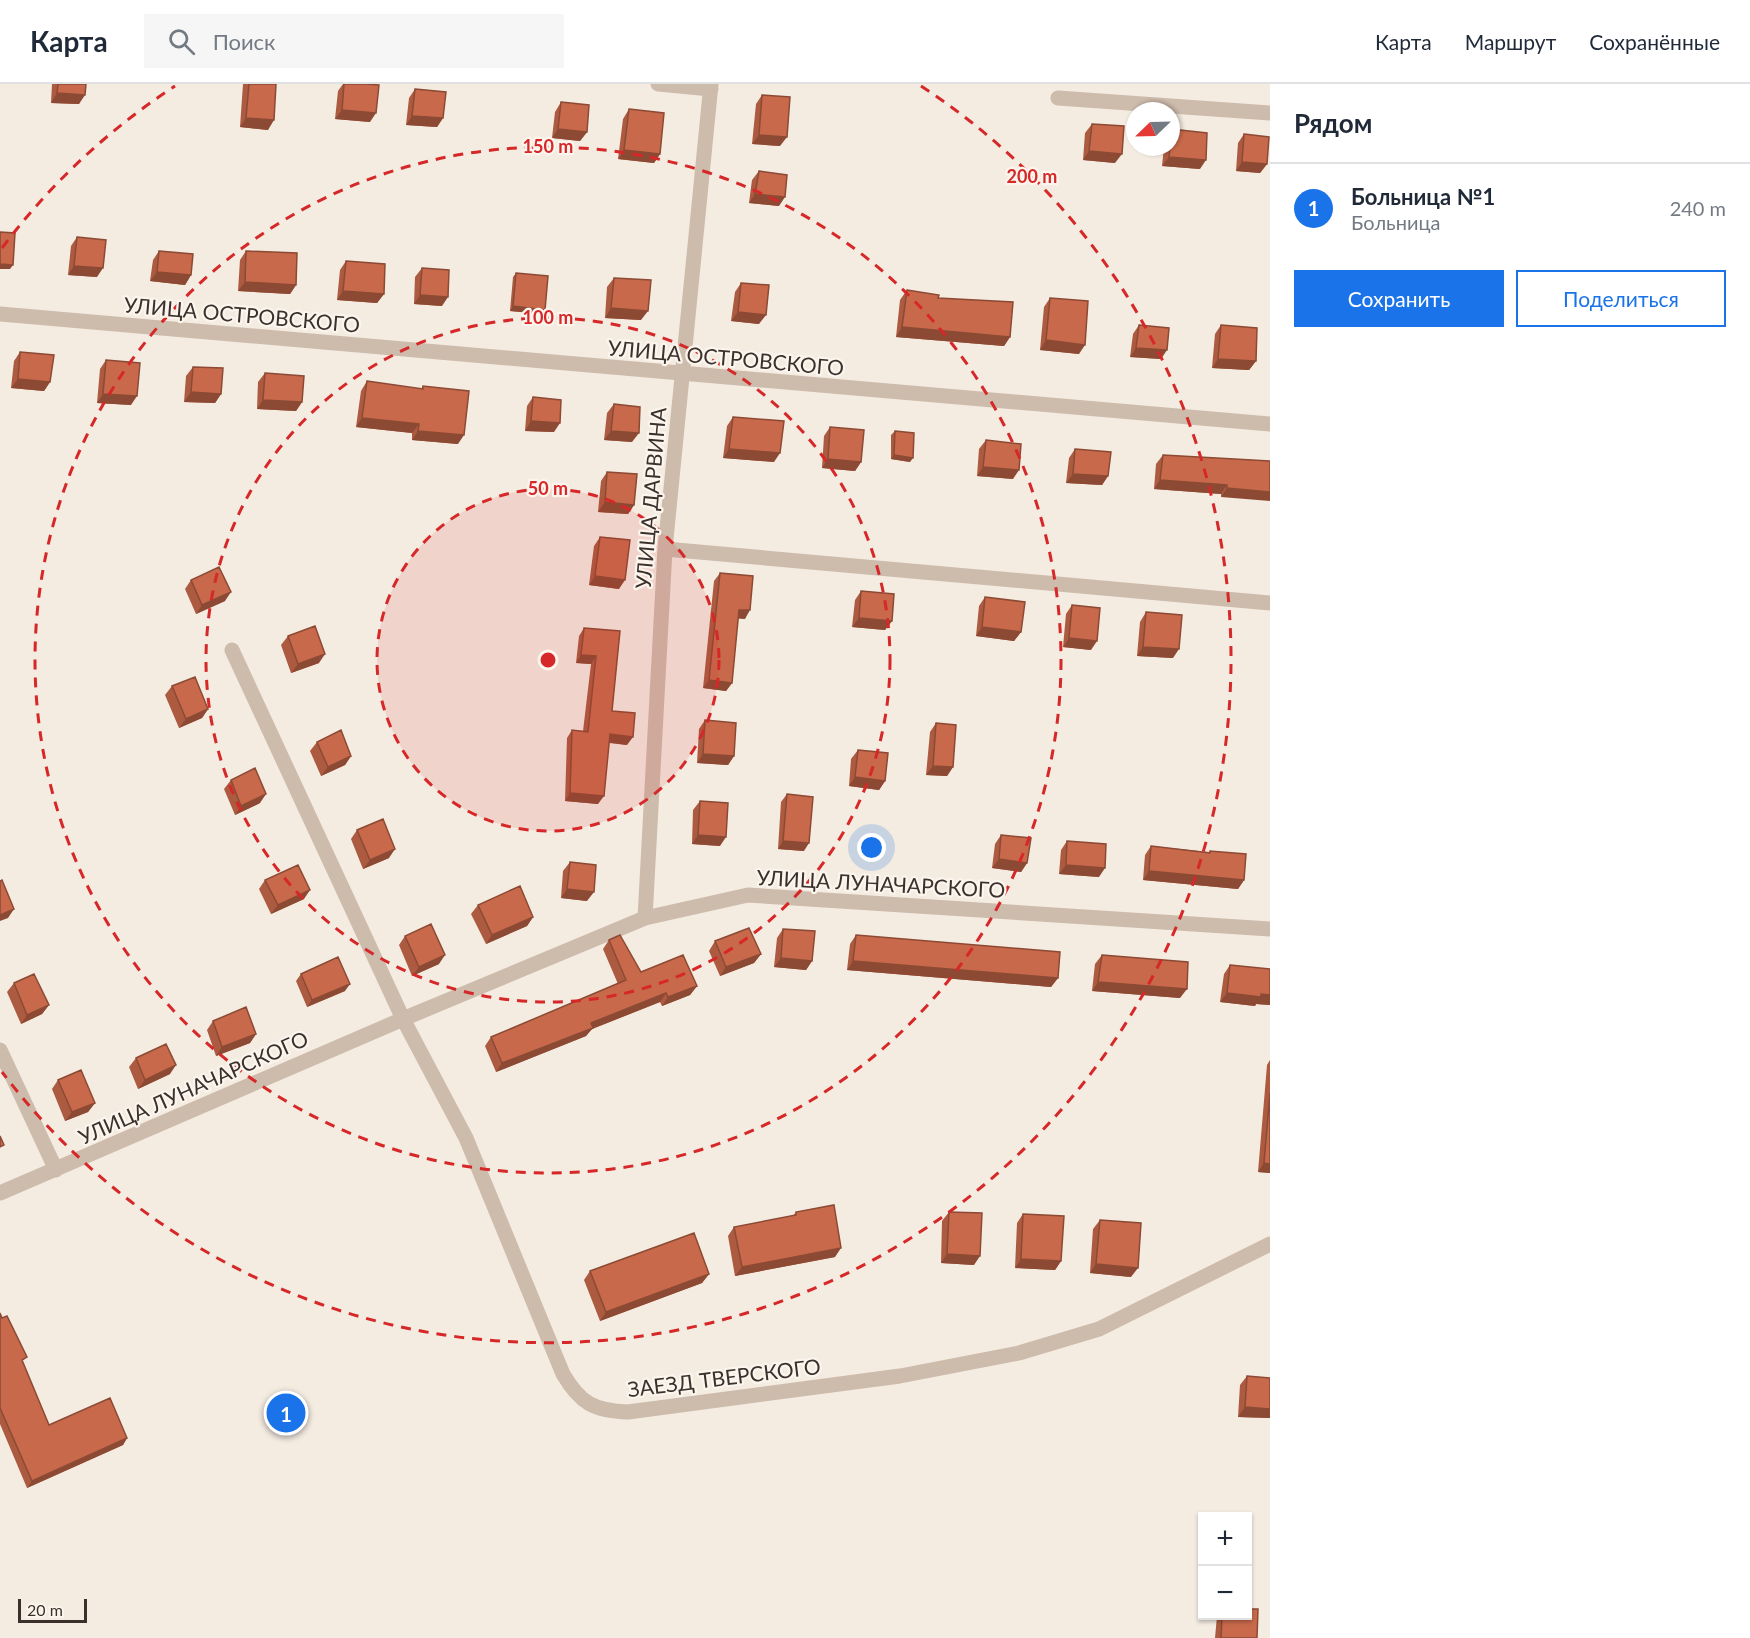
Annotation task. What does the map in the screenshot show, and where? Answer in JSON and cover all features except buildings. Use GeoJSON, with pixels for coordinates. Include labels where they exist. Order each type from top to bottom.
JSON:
{"type":"FeatureCollection","features":[{"type":"Feature","properties":{"kind":"street"},"geometry":{"type":"LineString","coordinates":[[658,84],[711,87]]}},
{"type":"Feature","properties":{"kind":"street","name":"УЛИЦА ДАРВИНА"},"geometry":{"type":"LineString","coordinates":[[645,918],[665,549],[711,87]]}},
{"type":"Feature","properties":{"kind":"street"},"geometry":{"type":"LineString","coordinates":[[1058,98],[1270,113]]}},
{"type":"Feature","properties":{"kind":"street","name":"УЛИЦА ОСТРОВСКОГО"},"geometry":{"type":"LineString","coordinates":[[0,314],[1270,424]]}},
{"type":"Feature","properties":{"kind":"street"},"geometry":{"type":"LineString","coordinates":[[665,549],[1270,603]]}},
{"type":"Feature","properties":{"kind":"street"},"geometry":{"type":"LineString","coordinates":[[232,650],[403,1019]]}},
{"type":"Feature","properties":{"kind":"street","name":"УЛИЦА ЛУНАЧАРСКОГО"},"geometry":{"type":"LineString","coordinates":[[0,1193],[403,1019],[645,918],[748,895],[1270,929]]}},
{"type":"Feature","properties":{"kind":"street","name":"ЗАЕЗД ТВЕРСКОГО"},"geometry":{"type":"LineString","coordinates":[[403,1019],[466,1138],[563,1374],[573,1391],[589,1404],[608,1411],[628,1412],[900,1376],[1019,1353],[1099,1329],[1270,1244]]}},
{"type":"Feature","properties":{"kind":"street"},"geometry":{"type":"LineString","coordinates":[[0,1050],[56,1170]]}},
{"type":"Feature","properties":{"kind":"place","name":"Больница №1"},"geometry":{"type":"Point","coordinates":[286,1413]}}]}
